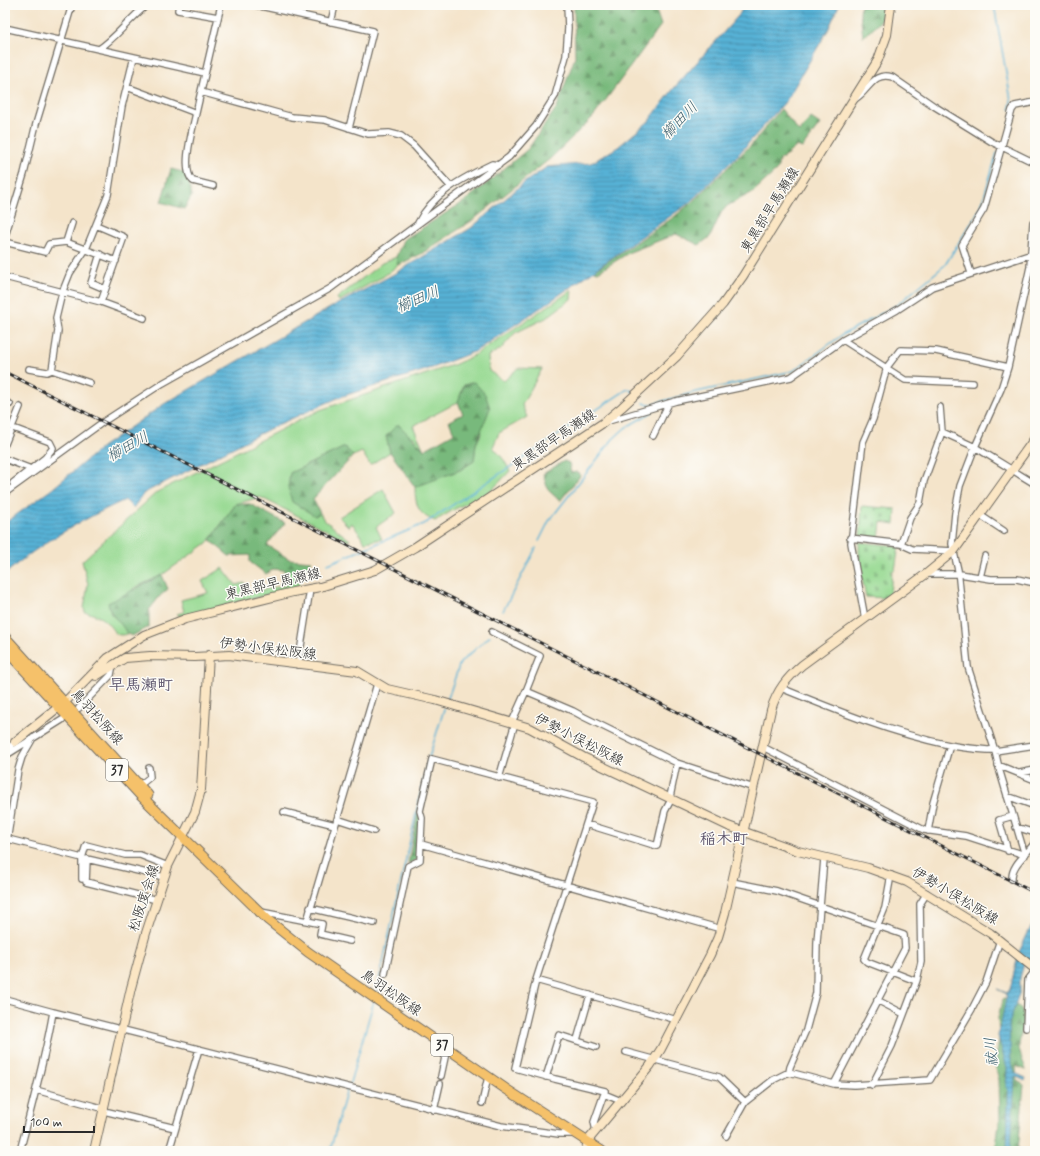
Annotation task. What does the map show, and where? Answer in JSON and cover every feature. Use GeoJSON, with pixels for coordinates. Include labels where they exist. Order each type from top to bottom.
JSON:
{"type":"FeatureCollection","features":[{"type":"Feature","properties":{"kind":"main road","name":"東黒部早馬瀬線"},"geometry":{"type":"LineString","coordinates":[[16,742],[60,702],[84,684],[113,654],[156,630],[197,616],[310,589],[356,576],[384,566],[603,423],[656,377],[723,304],[770,236],[881,53],[887,35],[891,5]]}},
{"type":"Feature","properties":{"kind":"main road"},"geometry":{"type":"LineString","coordinates":[[586,1147],[596,1130],[654,1060],[677,1020],[710,955],[721,929],[774,700],[780,688],[802,665],[926,574],[954,551],[1035,438]]}},
{"type":"Feature","properties":{"kind":"main road","name":"鳥羽松阪線"},"geometry":{"type":"LineString","coordinates":[[5,637],[140,795],[257,911],[308,952],[488,1077],[575,1134],[586,1147],[602,1151]]}},
{"type":"Feature","properties":{"kind":"main road","name":"鳥羽松阪線"},"geometry":{"type":"LineString","coordinates":[[5,649],[60,702],[140,785],[182,836]]}},
{"type":"Feature","properties":{"kind":"main road","name":"伊勢小俣松阪線"},"geometry":{"type":"LineString","coordinates":[[84,684],[125,658],[138,657],[195,657],[209,655],[233,656],[298,665],[353,670],[365,675],[377,684],[393,691],[434,700],[514,723],[539,732],[578,754],[671,798],[702,815],[743,831],[788,848],[824,859],[861,866],[891,875],[907,882],[927,893],[1000,940],[1013,949],[1035,969]]}},
{"type":"Feature","properties":{"kind":"main road","name":"松阪度会線"},"geometry":{"type":"LineString","coordinates":[[94,1151],[139,960],[168,866],[195,812],[200,797],[209,655]]}},
{"type":"Feature","properties":{"kind":"street"},"geometry":{"type":"LineString","coordinates":[[5,236],[60,41],[72,5]]}},
{"type":"Feature","properties":{"kind":"street"},"geometry":{"type":"LineString","coordinates":[[99,49],[106,45],[125,24],[147,5]]}},
{"type":"Feature","properties":{"kind":"street"},"geometry":{"type":"LineString","coordinates":[[179,5],[178,10],[218,17]]}},
{"type":"Feature","properties":{"kind":"street"},"geometry":{"type":"LineString","coordinates":[[213,186],[191,181],[187,154],[221,5]]}},
{"type":"Feature","properties":{"kind":"street"},"geometry":{"type":"LineString","coordinates":[[256,5],[372,31],[350,128]]}},
{"type":"Feature","properties":{"kind":"street"},"geometry":{"type":"LineString","coordinates":[[331,22],[334,5]]}},
{"type":"Feature","properties":{"kind":"street"},"geometry":{"type":"LineString","coordinates":[[5,493],[103,422],[163,383],[317,297],[499,165],[516,150],[536,126],[555,96],[566,56],[568,28],[567,5]]}},
{"type":"Feature","properties":{"kind":"street"},"geometry":{"type":"LineString","coordinates":[[5,28],[205,73]]}},
{"type":"Feature","properties":{"kind":"street"},"geometry":{"type":"LineString","coordinates":[[52,370],[58,330],[56,318],[62,293],[70,273],[86,249],[108,195],[127,87],[134,57]]}},
{"type":"Feature","properties":{"kind":"street"},"geometry":{"type":"LineString","coordinates":[[853,100],[860,96],[876,78],[889,76],[934,106],[1000,146],[1024,159],[1035,163]]}},
{"type":"Feature","properties":{"kind":"street"},"geometry":{"type":"LineString","coordinates":[[127,87],[196,113]]}},
{"type":"Feature","properties":{"kind":"street"},"geometry":{"type":"LineString","coordinates":[[201,92],[292,117],[325,120],[368,134],[389,133],[405,138],[450,186]]}},
{"type":"Feature","properties":{"kind":"street"},"geometry":{"type":"LineString","coordinates":[[971,273],[962,245],[984,209],[1000,146],[1015,106],[1035,102]]}},
{"type":"Feature","properties":{"kind":"street"},"geometry":{"type":"LineString","coordinates":[[417,225],[422,214],[450,186],[492,164],[499,165]]}},
{"type":"Feature","properties":{"kind":"street"},"geometry":{"type":"LineString","coordinates":[[1025,855],[998,765],[995,750],[968,667],[952,544],[958,498],[975,447],[1001,389],[1008,367],[1034,253],[1033,222],[1035,221]]}},
{"type":"Feature","properties":{"kind":"street"},"geometry":{"type":"LineString","coordinates":[[66,242],[72,223]]}},
{"type":"Feature","properties":{"kind":"street"},"geometry":{"type":"LineString","coordinates":[[96,225],[124,237],[101,302]]}},
{"type":"Feature","properties":{"kind":"street"},"geometry":{"type":"LineString","coordinates":[[5,242],[45,252],[49,244],[66,242],[116,261]]}},
{"type":"Feature","properties":{"kind":"street"},"geometry":{"type":"LineString","coordinates":[[603,423],[669,403],[791,376],[843,340],[897,310],[932,287],[1034,253]]}},
{"type":"Feature","properties":{"kind":"street"},"geometry":{"type":"LineString","coordinates":[[100,254],[91,283],[105,289]]}},
{"type":"Feature","properties":{"kind":"street"},"geometry":{"type":"LineString","coordinates":[[5,276],[62,293],[101,302],[144,318]]}},
{"type":"Feature","properties":{"kind":"street"},"geometry":{"type":"LineString","coordinates":[[843,340],[910,381],[973,383]]}},
{"type":"Feature","properties":{"kind":"street"},"geometry":{"type":"LineString","coordinates":[[865,619],[850,538],[856,504],[863,442],[873,419],[886,367],[900,350],[936,351],[1008,367]]}},
{"type":"Feature","properties":{"kind":"street"},"geometry":{"type":"LineString","coordinates":[[29,369],[47,372],[52,370],[90,384]]}},
{"type":"Feature","properties":{"kind":"street"},"geometry":{"type":"LineString","coordinates":[[653,436],[669,403]]}},
{"type":"Feature","properties":{"kind":"street"},"geometry":{"type":"LineString","coordinates":[[5,444],[20,407]]}},
{"type":"Feature","properties":{"kind":"street"},"geometry":{"type":"LineString","coordinates":[[901,544],[910,518],[920,503],[924,481],[942,432],[940,407]]}},
{"type":"Feature","properties":{"kind":"street"},"geometry":{"type":"LineString","coordinates":[[5,425],[50,442],[53,448],[45,458],[13,483],[11,489]]}},
{"type":"Feature","properties":{"kind":"street"},"geometry":{"type":"LineString","coordinates":[[942,432],[975,447],[1013,469],[1035,484]]}},
{"type":"Feature","properties":{"kind":"street"},"geometry":{"type":"LineString","coordinates":[[5,459],[31,469]]}},
{"type":"Feature","properties":{"kind":"street"},"geometry":{"type":"LineString","coordinates":[[980,515],[1004,531]]}},
{"type":"Feature","properties":{"kind":"street"},"geometry":{"type":"LineString","coordinates":[[850,538],[901,544],[912,549],[954,551]]}},
{"type":"Feature","properties":{"kind":"street"},"geometry":{"type":"LineString","coordinates":[[980,577],[984,556]]}},
{"type":"Feature","properties":{"kind":"street"},"geometry":{"type":"LineString","coordinates":[[926,574],[957,574],[980,577],[1017,578],[1035,583]]}},
{"type":"Feature","properties":{"kind":"street"},"geometry":{"type":"LineString","coordinates":[[298,665],[310,589]]}},
{"type":"Feature","properties":{"kind":"street"},"geometry":{"type":"LineString","coordinates":[[492,632],[540,656],[514,723],[499,778]]}},
{"type":"Feature","properties":{"kind":"street"},"geometry":{"type":"LineString","coordinates":[[79,708],[111,675],[114,664]]}},
{"type":"Feature","properties":{"kind":"street"},"geometry":{"type":"LineString","coordinates":[[307,921],[377,684]]}},
{"type":"Feature","properties":{"kind":"street"},"geometry":{"type":"LineString","coordinates":[[780,688],[841,713],[950,745],[995,750],[1035,745]]}},
{"type":"Feature","properties":{"kind":"street"},"geometry":{"type":"LineString","coordinates":[[526,691],[573,711],[584,718],[677,763],[754,788]]}},
{"type":"Feature","properties":{"kind":"street"},"geometry":{"type":"LineString","coordinates":[[5,753],[8,754],[62,720]]}},
{"type":"Feature","properties":{"kind":"street"},"geometry":{"type":"LineString","coordinates":[[5,854],[22,757],[33,738]]}},
{"type":"Feature","properties":{"kind":"street"},"geometry":{"type":"LineString","coordinates":[[5,753],[16,742]]}},
{"type":"Feature","properties":{"kind":"street"},"geometry":{"type":"LineString","coordinates":[[928,831],[933,803],[950,745]]}},
{"type":"Feature","properties":{"kind":"street"},"geometry":{"type":"LineString","coordinates":[[763,747],[928,831],[966,836],[1008,851],[1025,855]]}},
{"type":"Feature","properties":{"kind":"street"},"geometry":{"type":"LineString","coordinates":[[385,974],[408,866],[420,860],[422,818],[420,810],[432,759],[593,802],[536,980],[515,1068],[546,1077],[605,1090],[594,1122],[596,1130]]}},
{"type":"Feature","properties":{"kind":"street"},"geometry":{"type":"LineString","coordinates":[[586,824],[657,846],[665,810],[671,798],[677,763]]}},
{"type":"Feature","properties":{"kind":"street"},"geometry":{"type":"LineString","coordinates":[[998,765],[1035,780]]}},
{"type":"Feature","properties":{"kind":"street"},"geometry":{"type":"LineString","coordinates":[[140,785],[150,777],[149,768]]}},
{"type":"Feature","properties":{"kind":"street"},"geometry":{"type":"LineString","coordinates":[[1020,773],[1035,770]]}},
{"type":"Feature","properties":{"kind":"street"},"geometry":{"type":"LineString","coordinates":[[1007,796],[1035,806]]}},
{"type":"Feature","properties":{"kind":"street"},"geometry":{"type":"LineString","coordinates":[[284,812],[374,831]]}},
{"type":"Feature","properties":{"kind":"street"},"geometry":{"type":"LineString","coordinates":[[1008,851],[999,820],[1013,816]]}},
{"type":"Feature","properties":{"kind":"street"},"geometry":{"type":"LineString","coordinates":[[1016,827],[1035,833]]}},
{"type":"Feature","properties":{"kind":"street"},"geometry":{"type":"LineString","coordinates":[[8,839],[82,858]]}},
{"type":"Feature","properties":{"kind":"street"},"geometry":{"type":"LineString","coordinates":[[1012,879],[1015,869],[1035,842]]}},
{"type":"Feature","properties":{"kind":"street"},"geometry":{"type":"LineString","coordinates":[[421,844],[721,929]]}},
{"type":"Feature","properties":{"kind":"street"},"geometry":{"type":"LineString","coordinates":[[82,879],[82,858],[86,845],[126,855],[140,855],[168,866]]}},
{"type":"Feature","properties":{"kind":"street"},"geometry":{"type":"LineString","coordinates":[[157,900],[86,882],[87,859],[164,877]]}},
{"type":"Feature","properties":{"kind":"street"},"geometry":{"type":"LineString","coordinates":[[789,1072],[806,1030],[816,993],[824,859]]}},
{"type":"Feature","properties":{"kind":"street"},"geometry":{"type":"LineString","coordinates":[[891,875],[886,908],[876,926],[864,960],[916,981]]}},
{"type":"Feature","properties":{"kind":"street"},"geometry":{"type":"LineString","coordinates":[[732,882],[777,892],[904,935],[905,948],[834,1084]]}},
{"type":"Feature","properties":{"kind":"street"},"geometry":{"type":"LineString","coordinates":[[872,1085],[892,1046],[916,981],[921,962],[920,904],[927,893]]}},
{"type":"Feature","properties":{"kind":"street"},"geometry":{"type":"LineString","coordinates":[[310,908],[374,923]]}},
{"type":"Feature","properties":{"kind":"street"},"geometry":{"type":"LineString","coordinates":[[257,911],[322,924],[320,934],[350,942]]}},
{"type":"Feature","properties":{"kind":"street"},"geometry":{"type":"LineString","coordinates":[[726,1136],[745,1102],[773,1080],[789,1072],[834,1084],[872,1085],[930,1080],[976,1003],[986,982],[1000,940]]}},
{"type":"Feature","properties":{"kind":"street"},"geometry":{"type":"LineString","coordinates":[[1026,1028],[1028,980],[1035,969]]}},
{"type":"Feature","properties":{"kind":"street"},"geometry":{"type":"LineString","coordinates":[[536,980],[677,1020]]}},
{"type":"Feature","properties":{"kind":"street"},"geometry":{"type":"LineString","coordinates":[[577,1040],[590,995]]}},
{"type":"Feature","properties":{"kind":"street"},"geometry":{"type":"LineString","coordinates":[[5,999],[501,1126],[566,1135],[575,1134]]}},
{"type":"Feature","properties":{"kind":"street"},"geometry":{"type":"LineString","coordinates":[[877,1000],[904,1014]]}},
{"type":"Feature","properties":{"kind":"street"},"geometry":{"type":"LineString","coordinates":[[20,1151],[26,1122],[46,1053],[53,1012]]}},
{"type":"Feature","properties":{"kind":"street"},"geometry":{"type":"LineString","coordinates":[[546,1077],[559,1035],[596,1047]]}},
{"type":"Feature","properties":{"kind":"street"},"geometry":{"type":"LineString","coordinates":[[441,1076],[447,1048]]}},
{"type":"Feature","properties":{"kind":"street"},"geometry":{"type":"LineString","coordinates":[[168,1151],[199,1049]]}},
{"type":"Feature","properties":{"kind":"street"},"geometry":{"type":"LineString","coordinates":[[626,1052],[720,1077],[745,1102]]}},
{"type":"Feature","properties":{"kind":"street"},"geometry":{"type":"LineString","coordinates":[[482,1103],[488,1077]]}},
{"type":"Feature","properties":{"kind":"street"},"geometry":{"type":"LineString","coordinates":[[434,1110],[440,1084]]}},
{"type":"Feature","properties":{"kind":"street"},"geometry":{"type":"LineString","coordinates":[[36,1090],[104,1110],[175,1128]]}},
{"type":"Feature","properties":{"kind":"street"},"geometry":{"type":"LineString","coordinates":[[604,1094],[620,1101]]}},
{"type":"Feature","properties":{"kind":"green space"},"geometry":{"type":"Polygon","coordinates":[[[574,5],[654,5],[661,25],[594,116],[551,158],[473,220],[421,254],[398,265],[396,257],[403,240],[465,201],[528,149],[557,107],[575,57],[574,5]]]}},
{"type":"Feature","properties":{"kind":"green space"},"geometry":{"type":"Polygon","coordinates":[[[861,5],[886,5],[884,15],[881,20],[863,37],[860,13],[861,5]]]}},
{"type":"Feature","properties":{"kind":"green space"},"geometry":{"type":"Polygon","coordinates":[[[781,109],[799,132],[811,118],[820,124],[802,148],[797,146],[779,161],[777,170],[753,192],[727,206],[721,213],[710,237],[699,245],[676,234],[630,252],[598,272],[594,271],[674,217],[692,202],[751,145],[781,109]]]}},
{"type":"Feature","properties":{"kind":"green space"},"geometry":{"type":"Polygon","coordinates":[[[171,169],[187,173],[192,196],[184,209],[161,202],[171,169]]]}},
{"type":"Feature","properties":{"kind":"green space"},"geometry":{"type":"Polygon","coordinates":[[[396,257],[398,265],[384,276],[339,301],[337,298],[382,263],[396,257]]]}},
{"type":"Feature","properties":{"kind":"green space"},"geometry":{"type":"Polygon","coordinates":[[[572,290],[571,299],[546,318],[515,333],[501,349],[488,356],[489,371],[504,381],[518,368],[542,369],[522,405],[527,417],[499,433],[493,447],[504,460],[510,471],[490,492],[455,509],[435,521],[425,516],[417,504],[415,487],[460,470],[474,461],[476,444],[481,434],[464,385],[458,402],[413,426],[424,450],[413,437],[386,436],[390,452],[370,465],[362,452],[353,456],[345,447],[290,473],[315,516],[320,513],[324,520],[350,540],[348,541],[260,497],[236,504],[207,543],[162,575],[134,588],[110,613],[123,625],[127,634],[117,634],[101,618],[94,614],[85,612],[84,608],[88,584],[82,561],[157,492],[320,410],[456,364],[473,356],[572,290]]]}},
{"type":"Feature","properties":{"kind":"green space"},"geometry":{"type":"Polygon","coordinates":[[[474,382],[485,394],[490,408],[476,444],[474,461],[460,470],[415,487],[390,452],[386,436],[398,424],[424,450],[454,433],[449,421],[463,414],[458,402],[464,385],[474,382]]]}},
{"type":"Feature","properties":{"kind":"green space"},"geometry":{"type":"Polygon","coordinates":[[[345,447],[353,456],[313,499],[320,513],[315,516],[292,502],[288,487],[290,473],[345,447]]]}},
{"type":"Feature","properties":{"kind":"green space"},"geometry":{"type":"Polygon","coordinates":[[[564,461],[569,463],[571,473],[578,472],[580,476],[560,501],[548,490],[543,474],[564,461]]]}},
{"type":"Feature","properties":{"kind":"green space"},"geometry":{"type":"Polygon","coordinates":[[[383,489],[396,513],[376,527],[382,539],[365,542],[352,523],[349,527],[339,517],[383,489]]]}},
{"type":"Feature","properties":{"kind":"green space"},"geometry":{"type":"Polygon","coordinates":[[[236,504],[250,504],[285,523],[267,545],[289,559],[312,561],[306,569],[293,571],[274,569],[266,574],[250,562],[250,555],[229,556],[210,540],[236,504]]]}},
{"type":"Feature","properties":{"kind":"green space"},"geometry":{"type":"Polygon","coordinates":[[[862,506],[896,509],[895,524],[881,522],[879,539],[860,536],[862,506]]]}},
{"type":"Feature","properties":{"kind":"green space"},"geometry":{"type":"Polygon","coordinates":[[[859,542],[899,546],[895,570],[892,571],[890,595],[886,598],[866,597],[859,564],[859,542]]]}},
{"type":"Feature","properties":{"kind":"green space"},"geometry":{"type":"Polygon","coordinates":[[[223,568],[236,585],[245,583],[249,593],[286,585],[282,578],[285,570],[299,570],[299,587],[181,617],[177,614],[184,612],[181,600],[208,593],[202,581],[223,568]]]}},
{"type":"Feature","properties":{"kind":"green space"},"geometry":{"type":"Polygon","coordinates":[[[162,575],[168,589],[160,596],[149,610],[149,627],[132,636],[127,634],[122,625],[113,616],[108,603],[162,575]]]}},
{"type":"Feature","properties":{"kind":"green space"},"geometry":{"type":"Polygon","coordinates":[[[418,812],[420,818],[418,859],[408,864],[418,812]]]}},
{"type":"Feature","properties":{"kind":"green space"},"geometry":{"type":"Polygon","coordinates":[[[1005,999],[1014,1003],[1019,1008],[1023,1013],[1024,1018],[1019,1049],[1026,1070],[1016,1066],[1017,1081],[1024,1085],[1018,1151],[995,1151],[1000,1118],[999,1080],[995,1065],[999,1040],[998,1018],[1002,1000],[1005,999]]]}},
{"type":"Feature","properties":{"kind":"water","name":"櫛田川"},"geometry":{"type":"Polygon","coordinates":[[[744,5],[839,5],[828,30],[786,101],[737,156],[689,203],[555,298],[476,351],[432,368],[340,397],[275,426],[144,493],[133,508],[125,500],[93,515],[47,542],[5,574],[5,523],[52,489],[102,447],[164,404],[330,308],[394,274],[471,228],[525,182],[547,167],[591,163],[618,147],[648,122],[675,87],[739,15],[744,5]]]}},
{"type":"Feature","properties":{"kind":"water"},"geometry":{"type":"Polygon","coordinates":[[[1035,918],[1035,949],[1030,961],[1024,964],[1020,978],[1020,991],[1009,1024],[1011,1060],[1015,1073],[1026,1078],[1025,1081],[1015,1076],[1011,1151],[1007,1151],[1007,1068],[998,1036],[1007,994],[997,989],[1007,993],[1010,989],[1019,952],[1035,918]]]}},
{"type":"Feature","properties":{"kind":"waterway"},"geometry":{"type":"LineString","coordinates":[[994,5],[1011,100],[1010,109]]}},
{"type":"Feature","properties":{"kind":"waterway"},"geometry":{"type":"LineString","coordinates":[[644,403],[649,405],[692,393],[793,371],[842,335],[897,305],[945,265],[981,207],[997,153]]}},
{"type":"Feature","properties":{"kind":"waterway"},"geometry":{"type":"LineString","coordinates":[[328,564],[424,524],[626,390],[629,389],[633,392]]}},
{"type":"Feature","properties":{"kind":"waterway"},"geometry":{"type":"LineString","coordinates":[[539,541],[549,521],[613,439],[625,428],[652,412],[651,411]]}},
{"type":"Feature","properties":{"kind":"waterway"},"geometry":{"type":"LineString","coordinates":[[503,611],[536,548]]}},
{"type":"Feature","properties":{"kind":"waterway"},"geometry":{"type":"LineString","coordinates":[[447,701],[460,663],[490,636]]}},
{"type":"Feature","properties":{"kind":"waterway"},"geometry":{"type":"LineString","coordinates":[[376,994],[427,764],[445,706]]}},
{"type":"Feature","properties":{"kind":"waterway"},"geometry":{"type":"LineString","coordinates":[[349,1086],[374,1001]]}},
{"type":"Feature","properties":{"kind":"waterway"},"geometry":{"type":"LineString","coordinates":[[330,1151],[347,1089]]}},
{"type":"Feature","properties":{"kind":"railway"},"geometry":{"type":"LineString","coordinates":[[5,372],[1035,893]]}},
{"type":"Feature","properties":{"kind":"district","name":"早馬瀬町"},"geometry":{"type":"Point","coordinates":[141,685]}},
{"type":"Feature","properties":{"kind":"district","name":"稲木町"},"geometry":{"type":"Point","coordinates":[724,839]}},
{"type":"Feature","properties":{"kind":"water label","name":"祓川"},"geometry":{"type":"Point","coordinates":[992,1052]}}]}
